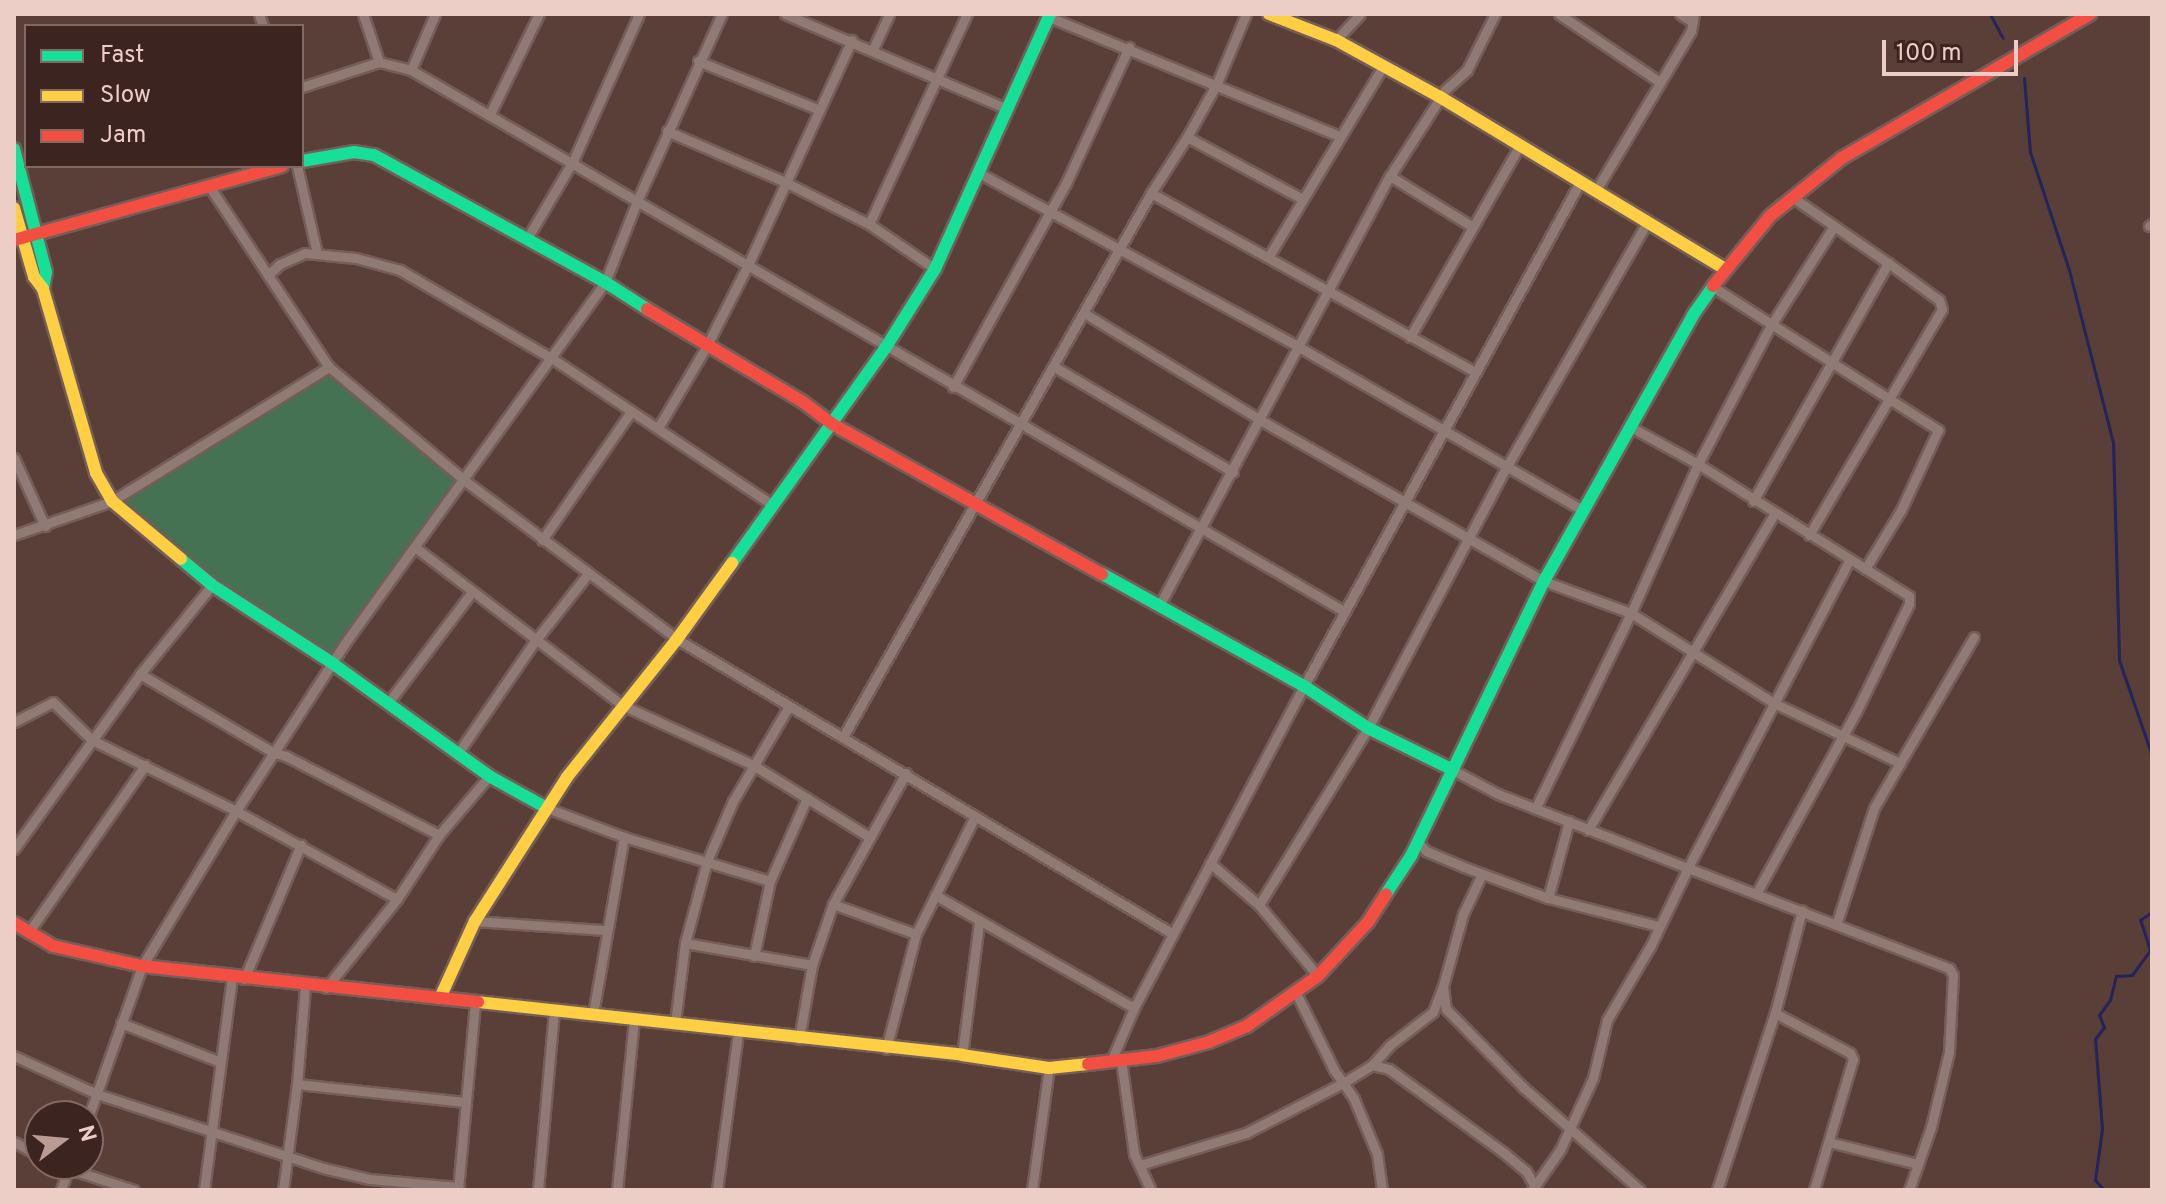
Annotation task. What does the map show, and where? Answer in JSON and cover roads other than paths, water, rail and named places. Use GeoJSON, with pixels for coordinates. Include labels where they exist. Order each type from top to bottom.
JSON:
{"type":"FeatureCollection","features":[{"type":"Feature","properties":{"kind":"street"},"geometry":{"type":"LineString","coordinates":[[363,14],[379,62]]}},
{"type":"Feature","properties":{"kind":"street"},"geometry":{"type":"LineString","coordinates":[[411,70],[435,14]]}},
{"type":"Feature","properties":{"kind":"street"},"geometry":{"type":"LineString","coordinates":[[490,114],[539,14]]}},
{"type":"Feature","properties":{"kind":"street"},"geometry":{"type":"LineString","coordinates":[[528,237],[573,161],[639,14]]}},
{"type":"Feature","properties":{"kind":"street"},"geometry":{"type":"LineString","coordinates":[[95,1100],[142,966],[236,811],[332,663],[553,359],[605,282],[667,131],[722,14]]}},
{"type":"Feature","properties":{"kind":"street"},"geometry":{"type":"LineString","coordinates":[[785,14],[852,40],[1005,108]]}},
{"type":"Feature","properties":{"kind":"street"},"geometry":{"type":"LineString","coordinates":[[873,49],[889,14]]}},
{"type":"Feature","properties":{"kind":"street"},"geometry":{"type":"LineString","coordinates":[[869,224],[967,14]]}},
{"type":"Feature","properties":{"kind":"street"},"geometry":{"type":"LineString","coordinates":[[843,737],[1151,193],[1187,137],[1217,83],[1246,14]]}},
{"type":"Feature","properties":{"kind":"street"},"geometry":{"type":"LineString","coordinates":[[1269,14],[1336,40],[1440,97],[1725,269]]}},
{"type":"Feature","properties":{"kind":"street"},"geometry":{"type":"LineString","coordinates":[[1336,40],[1360,14]]}},
{"type":"Feature","properties":{"kind":"street"},"geometry":{"type":"LineString","coordinates":[[1159,606],[1200,527],[1262,421],[1390,176],[1440,97],[1467,70],[1495,14]]}},
{"type":"Feature","properties":{"kind":"street"},"geometry":{"type":"LineString","coordinates":[[1559,14],[1660,82]]}},
{"type":"Feature","properties":{"kind":"street"},"geometry":{"type":"LineString","coordinates":[[1595,192],[1691,31],[1693,18],[1680,14]]}},
{"type":"Feature","properties":{"kind":"street"},"geometry":{"type":"LineString","coordinates":[[14,923],[53,946],[142,966],[962,1055],[1049,1068],[1157,1056],[1209,1042],[1247,1026],[1318,976],[1368,922],[1418,842],[1544,581],[1693,315],[1725,269],[1770,216],[1842,158],[2090,14]]}},
{"type":"Feature","properties":{"kind":"street"},"geometry":{"type":"LineString","coordinates":[[440,998],[475,921],[547,808],[622,705],[677,639],[771,504],[832,424],[935,269],[1005,108],[1050,15],[1339,136]]}},
{"type":"Feature","properties":{"kind":"street"},"geometry":{"type":"LineString","coordinates":[[658,428],[706,347],[747,267],[783,181],[852,40]]}},
{"type":"Feature","properties":{"kind":"street"},"geometry":{"type":"LineString","coordinates":[[953,387],[1050,211],[1129,47]]}},
{"type":"Feature","properties":{"kind":"street"},"geometry":{"type":"LineString","coordinates":[[698,61],[820,110]]}},
{"type":"Feature","properties":{"kind":"street"},"geometry":{"type":"LineString","coordinates":[[304,86],[379,62],[411,70],[573,161],[747,267],[1344,611]]}},
{"type":"Feature","properties":{"kind":"street"},"geometry":{"type":"LineString","coordinates":[[1269,256],[1301,198],[1383,66]]}},
{"type":"Feature","properties":{"kind":"street"},"geometry":{"type":"LineString","coordinates":[[667,131],[783,181],[869,224],[935,269]]}},
{"type":"Feature","properties":{"kind":"street"},"geometry":{"type":"LineString","coordinates":[[1187,137],[1301,198]]}},
{"type":"Feature","properties":{"kind":"street"},"geometry":{"type":"LineString","coordinates":[[1410,337],[1520,145]]}},
{"type":"Feature","properties":{"kind":"street"},"geometry":{"type":"LineString","coordinates":[[14,149],[46,272],[43,289]]}},
{"type":"Feature","properties":{"kind":"street"},"geometry":{"type":"LineString","coordinates":[[304,161],[354,152],[374,155],[605,282],[706,347],[803,402],[832,424],[1304,686],[1368,728],[1498,794],[1756,894],[1837,922],[1949,968],[1953,975],[1949,1052],[1931,1127],[1909,1190]]}},
{"type":"Feature","properties":{"kind":"street"},"geometry":{"type":"LineString","coordinates":[[18,239],[211,189],[276,168]]}},
{"type":"Feature","properties":{"kind":"street"},"geometry":{"type":"LineString","coordinates":[[297,168],[317,253]]}},
{"type":"Feature","properties":{"kind":"street"},"geometry":{"type":"LineString","coordinates":[[979,173],[1299,347],[1583,510]]}},
{"type":"Feature","properties":{"kind":"street"},"geometry":{"type":"LineString","coordinates":[[1390,176],[1473,227]]}},
{"type":"Feature","properties":{"kind":"street"},"geometry":{"type":"LineString","coordinates":[[1151,1190],[1134,1154],[1116,1061],[1134,1008],[1344,611],[1580,182]]}},
{"type":"Feature","properties":{"kind":"street"},"geometry":{"type":"LineString","coordinates":[[211,189],[329,367],[464,480],[587,575],[677,639],[1173,934]]}},
{"type":"Feature","properties":{"kind":"street"},"geometry":{"type":"LineString","coordinates":[[1151,193],[1474,371]]}},
{"type":"Feature","properties":{"kind":"street"},"geometry":{"type":"LineString","coordinates":[[1792,197],[1939,300],[1942,309],[1809,535]]}},
{"type":"Feature","properties":{"kind":"street"},"geometry":{"type":"LineString","coordinates":[[14,208],[18,239],[34,277],[43,289],[96,473],[112,501],[212,585],[332,663],[489,776],[547,808],[624,837],[770,881]]}},
{"type":"Feature","properties":{"kind":"street"},"geometry":{"type":"LineString","coordinates":[[1259,905],[1368,728],[1507,466],[1647,223]]}},
{"type":"Feature","properties":{"kind":"street"},"geometry":{"type":"LineString","coordinates":[[1536,807],[1631,613],[1698,464],[1771,325],[1834,226]]}},
{"type":"Feature","properties":{"kind":"street"},"geometry":{"type":"LineString","coordinates":[[268,275],[305,253],[356,258],[400,270],[553,359],[771,504]]}},
{"type":"Feature","properties":{"kind":"street"},"geometry":{"type":"LineString","coordinates":[[1753,501],[1888,263]]}},
{"type":"Feature","properties":{"kind":"street"},"geometry":{"type":"LineString","coordinates":[[1713,287],[1888,399],[1934,424],[1938,436],[1901,510],[1865,569]]}},
{"type":"Feature","properties":{"kind":"street"},"geometry":{"type":"LineString","coordinates":[[1084,313],[1262,421],[1544,581],[1631,613],[1774,703],[1900,763]]}},
{"type":"Feature","properties":{"kind":"street"},"geometry":{"type":"LineString","coordinates":[[1053,366],[1233,472]]}},
{"type":"Feature","properties":{"kind":"street"},"geometry":{"type":"LineString","coordinates":[[14,535],[112,501],[329,367]]}},
{"type":"Feature","properties":{"kind":"street"},"geometry":{"type":"LineString","coordinates":[[542,540],[630,413]]}},
{"type":"Feature","properties":{"kind":"street"},"geometry":{"type":"LineString","coordinates":[[1629,426],[1698,464],[1753,501],[1905,591],[1909,604],[1856,712],[1840,736],[1756,894]]}},
{"type":"Feature","properties":{"kind":"street"},"geometry":{"type":"LineString","coordinates":[[14,458],[45,526]]}},
{"type":"Feature","properties":{"kind":"street"},"geometry":{"type":"LineString","coordinates":[[1588,830],[1690,651],[1775,513]]}},
{"type":"Feature","properties":{"kind":"street"},"geometry":{"type":"LineString","coordinates":[[416,548],[622,705],[753,765],[868,836]]}},
{"type":"Feature","properties":{"kind":"street"},"geometry":{"type":"LineString","coordinates":[[1372,1065],[1389,1069],[1503,1152],[1534,1188],[1560,1150],[1593,1078],[1607,1020],[1850,559]]}},
{"type":"Feature","properties":{"kind":"street"},"geometry":{"type":"LineString","coordinates":[[458,753],[535,641],[587,575]]}},
{"type":"Feature","properties":{"kind":"street"},"geometry":{"type":"LineString","coordinates":[[14,849],[140,674],[212,585]]}},
{"type":"Feature","properties":{"kind":"street"},"geometry":{"type":"LineString","coordinates":[[388,703],[472,592]]}},
{"type":"Feature","properties":{"kind":"street"},"geometry":{"type":"LineString","coordinates":[[1837,922],[1869,821],[1974,637]]}},
{"type":"Feature","properties":{"kind":"street"},"geometry":{"type":"LineString","coordinates":[[140,674],[274,753],[439,835]]}},
{"type":"Feature","properties":{"kind":"street"},"geometry":{"type":"LineString","coordinates":[[14,722],[53,702],[92,740],[236,811],[397,899]]}},
{"type":"Feature","properties":{"kind":"street"},"geometry":{"type":"LineString","coordinates":[[675,1023],[685,943],[707,861],[753,765],[789,706]]}},
{"type":"Feature","properties":{"kind":"street"},"geometry":{"type":"LineString","coordinates":[[28,933],[145,765]]}},
{"type":"Feature","properties":{"kind":"street"},"geometry":{"type":"LineString","coordinates":[[799,1039],[812,965],[833,904],[868,836],[906,773]]}},
{"type":"Feature","properties":{"kind":"street"},"geometry":{"type":"LineString","coordinates":[[326,988],[397,899],[439,835],[489,776]]}},
{"type":"Feature","properties":{"kind":"street"},"geometry":{"type":"LineString","coordinates":[[754,956],[770,881],[807,798]]}},
{"type":"Feature","properties":{"kind":"street"},"geometry":{"type":"LineString","coordinates":[[886,1049],[916,934],[975,816]]}},
{"type":"Feature","properties":{"kind":"street"},"geometry":{"type":"LineString","coordinates":[[1548,898],[1569,821]]}},
{"type":"Feature","properties":{"kind":"street"},"geometry":{"type":"LineString","coordinates":[[14,828],[24,835]]}},
{"type":"Feature","properties":{"kind":"street"},"geometry":{"type":"LineString","coordinates":[[593,1014],[605,930],[624,837]]}},
{"type":"Feature","properties":{"kind":"street"},"geometry":{"type":"LineString","coordinates":[[1418,842],[1426,851],[1548,898],[1658,926]]}},
{"type":"Feature","properties":{"kind":"street"},"geometry":{"type":"LineString","coordinates":[[204,1190],[218,1061],[238,978],[301,845]]}},
{"type":"Feature","properties":{"kind":"street"},"geometry":{"type":"LineString","coordinates":[[1210,863],[1259,905],[1318,976]]}},
{"type":"Feature","properties":{"kind":"street"},"geometry":{"type":"LineString","coordinates":[[1140,1165],[1246,1133],[1372,1065],[1390,1045],[1433,1012],[1463,914],[1482,874]]}},
{"type":"Feature","properties":{"kind":"street"},"geometry":{"type":"LineString","coordinates":[[935,895],[979,923],[1134,1008]]}},
{"type":"Feature","properties":{"kind":"street"},"geometry":{"type":"LineString","coordinates":[[833,904],[916,934]]}},
{"type":"Feature","properties":{"kind":"street"},"geometry":{"type":"LineString","coordinates":[[1717,1190],[1775,1013],[1802,910]]}},
{"type":"Feature","properties":{"kind":"street"},"geometry":{"type":"LineString","coordinates":[[475,921],[605,930]]}},
{"type":"Feature","properties":{"kind":"street"},"geometry":{"type":"LineString","coordinates":[[962,1055],[979,923]]}},
{"type":"Feature","properties":{"kind":"street"},"geometry":{"type":"LineString","coordinates":[[685,943],[812,965]]}},
{"type":"Feature","properties":{"kind":"street"},"geometry":{"type":"LineString","coordinates":[[283,1190],[297,1084],[305,986]]}},
{"type":"Feature","properties":{"kind":"street"},"geometry":{"type":"LineString","coordinates":[[1443,986],[1446,1009],[1524,1088],[1640,1190]]}},
{"type":"Feature","properties":{"kind":"street"},"geometry":{"type":"LineString","coordinates":[[1296,993],[1354,1099],[1377,1154],[1382,1190]]}},
{"type":"Feature","properties":{"kind":"street"},"geometry":{"type":"LineString","coordinates":[[14,1056],[97,1094],[287,1155],[369,1179],[458,1188],[475,1002]]}},
{"type":"Feature","properties":{"kind":"street"},"geometry":{"type":"LineString","coordinates":[[538,1190],[554,1010]]}},
{"type":"Feature","properties":{"kind":"street"},"geometry":{"type":"LineString","coordinates":[[1775,1013],[1850,1053],[1850,1073],[1814,1190]]}},
{"type":"Feature","properties":{"kind":"street"},"geometry":{"type":"LineString","coordinates":[[617,1190],[634,1020]]}},
{"type":"Feature","properties":{"kind":"street"},"geometry":{"type":"LineString","coordinates":[[121,1023],[218,1061]]}},
{"type":"Feature","properties":{"kind":"street"},"geometry":{"type":"LineString","coordinates":[[717,1190],[738,1032]]}},
{"type":"Feature","properties":{"kind":"street"},"geometry":{"type":"LineString","coordinates":[[1032,1190],[1049,1068]]}},
{"type":"Feature","properties":{"kind":"street"},"geometry":{"type":"LineString","coordinates":[[297,1084],[465,1102]]}},
{"type":"Feature","properties":{"kind":"street"},"geometry":{"type":"LineString","coordinates":[[1829,1142],[1918,1164]]}},
{"type":"Feature","properties":{"kind":"street"},"geometry":{"type":"LineString","coordinates":[[104,1180],[134,1190]]}},
{"type":"Feature","properties":{"kind":"waterway"},"geometry":{"type":"LineString","coordinates":[[1990,14],[2003,38]]}},
{"type":"Feature","properties":{"kind":"waterway"},"geometry":{"type":"LineString","coordinates":[[2024,78],[2030,152],[2069,270],[2113,442],[2119,660],[2152,756]]}},
{"type":"Feature","properties":{"kind":"waterway"},"geometry":{"type":"LineString","coordinates":[[2104,1190],[2095,1180],[2102,1129],[2095,1039],[2104,1027],[2099,1015],[2110,1000],[2116,976],[2132,975],[2150,950],[2140,920],[2152,912]]}}]}
